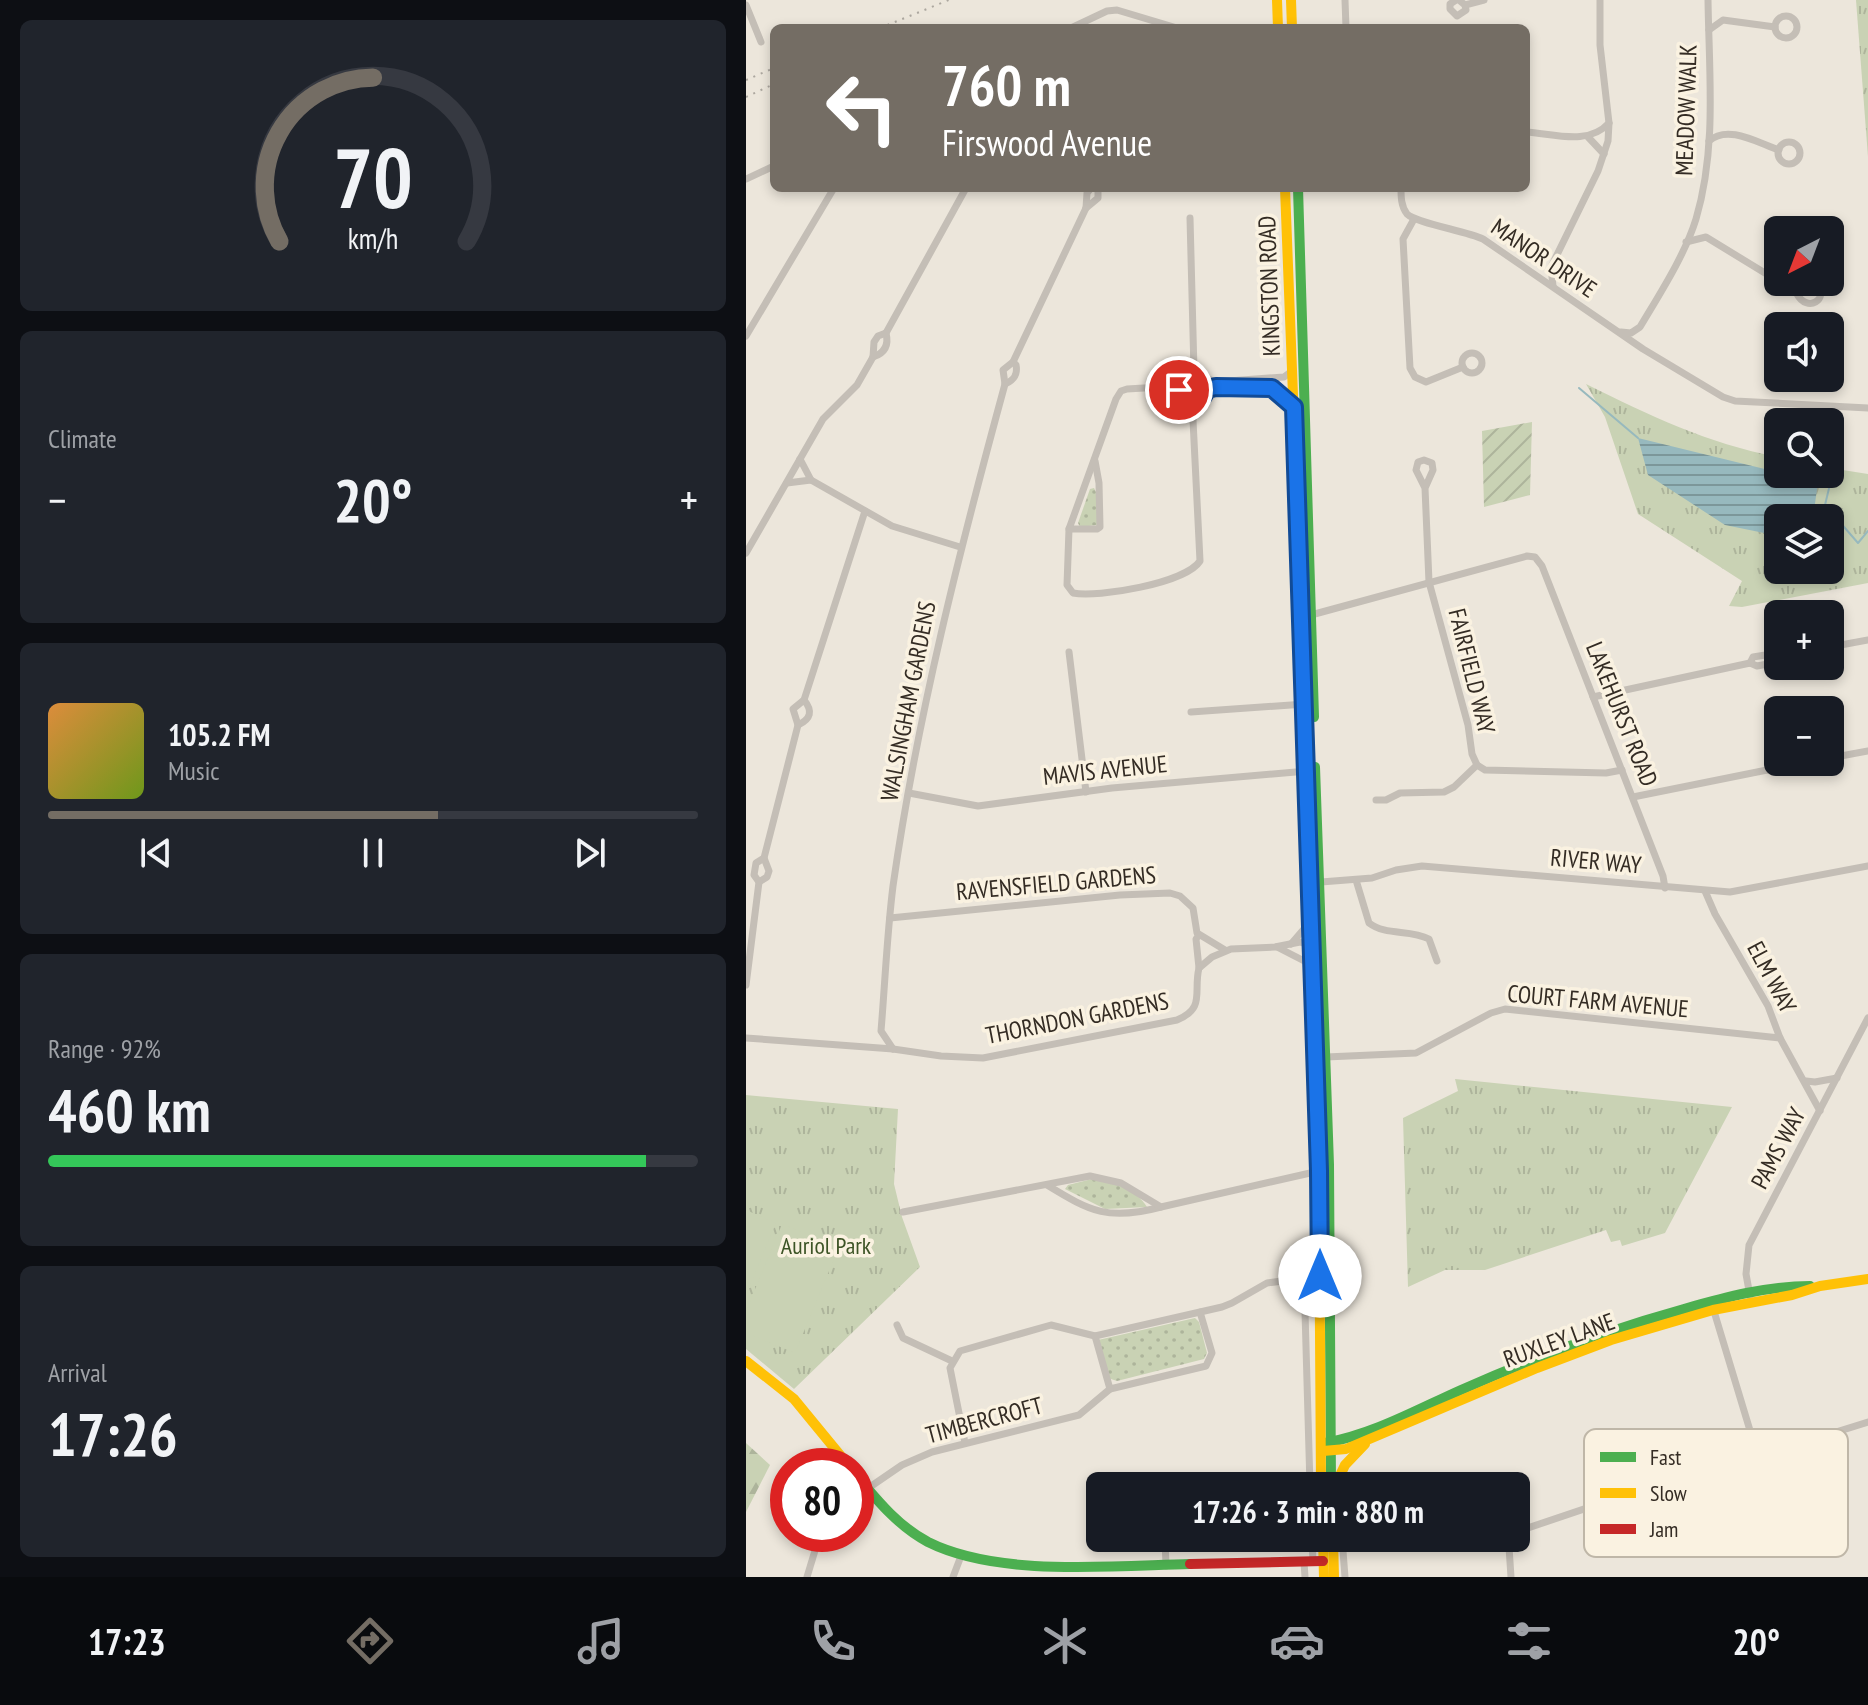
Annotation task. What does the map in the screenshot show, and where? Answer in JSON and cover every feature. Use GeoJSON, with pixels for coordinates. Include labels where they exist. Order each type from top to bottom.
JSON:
{"type":"FeatureCollection","features":[{"type":"Feature","properties":{"kind":"main road"},"geometry":{"type":"LineString","coordinates":[[1277,0],[1278,24]]}},
{"type":"Feature","properties":{"kind":"main road"},"geometry":{"type":"LineString","coordinates":[[1291,0],[1292,24]]}},
{"type":"Feature","properties":{"kind":"main road","name":"KINGSTON ROAD"},"geometry":{"type":"LineString","coordinates":[[1285,192],[1305,704],[1325,1447],[1332,1472]]}},
{"type":"Feature","properties":{"kind":"main road","name":"KINGSTON ROAD"},"geometry":{"type":"LineString","coordinates":[[1298,192],[1330,1195],[1322,1472]]}},
{"type":"Feature","properties":{"kind":"main road","name":"RUXLEY LANE"},"geometry":{"type":"LineString","coordinates":[[1325,1447],[1499,1373],[1591,1339],[1750,1297],[1868,1279]]}},
{"type":"Feature","properties":{"kind":"main road","name":"RUXLEY LANE"},"geometry":{"type":"LineString","coordinates":[[1325,1447],[1346,1449],[1537,1368],[1712,1306]]}},
{"type":"Feature","properties":{"kind":"main road"},"geometry":{"type":"LineString","coordinates":[[746,1361],[794,1399],[834,1448]]}},
{"type":"Feature","properties":{"kind":"main road"},"geometry":{"type":"LineString","coordinates":[[1343,1472],[1352,1455],[1373,1438]]}},
{"type":"Feature","properties":{"kind":"main road"},"geometry":{"type":"LineString","coordinates":[[874,1500],[905,1529],[938,1547],[993,1564],[1022,1568],[1166,1566],[1187,1571],[1313,1561]]}},
{"type":"Feature","properties":{"kind":"main road"},"geometry":{"type":"LineString","coordinates":[[1313,1561],[1317,1552]]}},
{"type":"Feature","properties":{"kind":"main road"},"geometry":{"type":"LineString","coordinates":[[1333,1552],[1334,1577]]}},
{"type":"Feature","properties":{"kind":"main road"},"geometry":{"type":"LineString","coordinates":[[1313,1561],[1324,1577]]}},
{"type":"Feature","properties":{"kind":"street"},"geometry":{"type":"LineString","coordinates":[[1345,0],[1346,24]]}},
{"type":"Feature","properties":{"kind":"street"},"geometry":{"type":"LineString","coordinates":[[1460,2],[1484,0]]}},
{"type":"Feature","properties":{"kind":"street"},"geometry":{"type":"LineString","coordinates":[[1529,271],[1546,271],[1551,267],[1565,244],[1604,154],[1609,123],[1602,68],[1600,0]]}},
{"type":"Feature","properties":{"kind":"street"},"geometry":{"type":"LineString","coordinates":[[1708,4],[1723,20],[1775,27]]}},
{"type":"Feature","properties":{"kind":"street","name":"MEADOW WALK"},"geometry":{"type":"LineString","coordinates":[[1640,327],[1695,222],[1706,175],[1711,118],[1708,4]]}},
{"type":"Feature","properties":{"kind":"street"},"geometry":{"type":"LineString","coordinates":[[746,5],[761,42]]}},
{"type":"Feature","properties":{"kind":"street"},"geometry":{"type":"LineString","coordinates":[[1080,24],[1113,10],[1152,24]]}},
{"type":"Feature","properties":{"kind":"street"},"geometry":{"type":"LineString","coordinates":[[1708,30],[1723,20]]}},
{"type":"Feature","properties":{"kind":"street"},"geometry":{"type":"LineString","coordinates":[[1711,118],[1725,131],[1779,150]]}},
{"type":"Feature","properties":{"kind":"street"},"geometry":{"type":"LineString","coordinates":[[1588,137],[1602,131],[1609,123]]}},
{"type":"Feature","properties":{"kind":"street"},"geometry":{"type":"LineString","coordinates":[[1709,141],[1725,131]]}},
{"type":"Feature","properties":{"kind":"street"},"geometry":{"type":"LineString","coordinates":[[1530,132],[1588,137],[1604,154]]}},
{"type":"Feature","properties":{"kind":"street"},"geometry":{"type":"LineString","coordinates":[[746,179],[770,168]]}},
{"type":"Feature","properties":{"kind":"street"},"geometry":{"type":"LineString","coordinates":[[746,336],[832,192]]}},
{"type":"Feature","properties":{"kind":"street"},"geometry":{"type":"LineString","coordinates":[[746,553],[823,419],[857,385],[873,357],[874,342],[886,333],[964,192]]}},
{"type":"Feature","properties":{"kind":"street","name":"WALSINGHAM GARDENS"},"geometry":{"type":"LineString","coordinates":[[881,1031],[890,918],[909,793],[960,547],[1005,384],[1003,370],[1013,362],[1086,208],[1088,192]]}},
{"type":"Feature","properties":{"kind":"street","name":"WALSINGHAM GARDENS"},"geometry":{"type":"LineString","coordinates":[[1086,208],[1098,198],[1098,192]]}},
{"type":"Feature","properties":{"kind":"street"},"geometry":{"type":"LineString","coordinates":[[1401,192],[1402,205],[1414,219],[1403,239],[1410,368],[1415,377],[1426,382],[1463,367]]}},
{"type":"Feature","properties":{"kind":"street"},"geometry":{"type":"LineString","coordinates":[[1190,218],[1194,371]]}},
{"type":"Feature","properties":{"kind":"street","name":"MANOR DRIVE"},"geometry":{"type":"LineString","coordinates":[[1414,219],[1472,234],[1643,349],[1723,397],[1735,401],[1868,408]]}},
{"type":"Feature","properties":{"kind":"street"},"geometry":{"type":"LineString","coordinates":[[1695,222],[1706,237],[1764,273]]}},
{"type":"Feature","properties":{"kind":"street"},"geometry":{"type":"LineString","coordinates":[[1686,242],[1706,237]]}},
{"type":"Feature","properties":{"kind":"street"},"geometry":{"type":"LineString","coordinates":[[1551,267],[1554,288]]}},
{"type":"Feature","properties":{"kind":"street"},"geometry":{"type":"LineString","coordinates":[[1798,296],[1801,301],[1812,304],[1821,296]]}},
{"type":"Feature","properties":{"kind":"street"},"geometry":{"type":"LineString","coordinates":[[1619,332],[1631,333],[1640,327],[1643,349]]}},
{"type":"Feature","properties":{"kind":"street"},"geometry":{"type":"LineString","coordinates":[[873,357],[886,348],[886,333]]}},
{"type":"Feature","properties":{"kind":"street","name":"WALSINGHAM GARDENS"},"geometry":{"type":"LineString","coordinates":[[1005,384],[1016,374],[1013,362]]}},
{"type":"Feature","properties":{"kind":"street"},"geometry":{"type":"LineString","coordinates":[[1194,371],[1215,382],[1284,377],[1293,370]]}},
{"type":"Feature","properties":{"kind":"street"},"geometry":{"type":"LineString","coordinates":[[1194,371],[1181,377],[1178,386],[1184,397],[1192,400],[1203,396],[1207,389],[1206,378]]}},
{"type":"Feature","properties":{"kind":"street"},"geometry":{"type":"LineString","coordinates":[[1178,386],[1121,391],[1116,399],[1069,529],[1067,585],[1073,593],[1123,590],[1196,567],[1200,553],[1192,400]]}},
{"type":"Feature","properties":{"kind":"street"},"geometry":{"type":"LineString","coordinates":[[1207,389],[1272,388],[1294,407]]}},
{"type":"Feature","properties":{"kind":"street"},"geometry":{"type":"LineString","coordinates":[[800,459],[811,480],[865,511],[907,532],[960,547]]}},
{"type":"Feature","properties":{"kind":"street"},"geometry":{"type":"LineString","coordinates":[[1069,529],[1100,527],[1095,460]]}},
{"type":"Feature","properties":{"kind":"street"},"geometry":{"type":"LineString","coordinates":[[787,483],[811,480]]}},
{"type":"Feature","properties":{"kind":"street","name":"FAIRFIELD WAY"},"geometry":{"type":"LineString","coordinates":[[1425,488],[1429,582],[1477,765],[1485,770],[1606,773],[1622,770]]}},
{"type":"Feature","properties":{"kind":"street"},"geometry":{"type":"LineString","coordinates":[[746,985],[759,882],[769,871],[764,858],[798,725],[793,709],[804,700],[865,511]]}},
{"type":"Feature","properties":{"kind":"street","name":"LAKEHURST ROAD"},"geometry":{"type":"LineString","coordinates":[[1429,582],[1527,556],[1535,557],[1542,566],[1633,797],[1665,888]]}},
{"type":"Feature","properties":{"kind":"street"},"geometry":{"type":"LineString","coordinates":[[1311,615],[1429,582]]}},
{"type":"Feature","properties":{"kind":"street"},"geometry":{"type":"LineString","coordinates":[[1844,644],[1868,640]]}},
{"type":"Feature","properties":{"kind":"street"},"geometry":{"type":"LineString","coordinates":[[1069,652],[1086,792]]}},
{"type":"Feature","properties":{"kind":"street"},"geometry":{"type":"LineString","coordinates":[[1750,663],[1753,657],[1764,655]]}},
{"type":"Feature","properties":{"kind":"street"},"geometry":{"type":"LineString","coordinates":[[1593,697],[1750,663],[1764,665]]}},
{"type":"Feature","properties":{"kind":"street"},"geometry":{"type":"LineString","coordinates":[[798,725],[810,713],[810,707],[804,700]]}},
{"type":"Feature","properties":{"kind":"street"},"geometry":{"type":"LineString","coordinates":[[1191,712],[1305,704]]}},
{"type":"Feature","properties":{"kind":"street"},"geometry":{"type":"LineString","coordinates":[[1844,755],[1868,751]]}},
{"type":"Feature","properties":{"kind":"street"},"geometry":{"type":"LineString","coordinates":[[1376,800],[1386,800],[1400,793],[1444,792],[1454,787],[1477,765]]}},
{"type":"Feature","properties":{"kind":"street","name":"MAVIS AVENUE"},"geometry":{"type":"LineString","coordinates":[[909,793],[969,806],[1307,771]]}},
{"type":"Feature","properties":{"kind":"street"},"geometry":{"type":"LineString","coordinates":[[1633,797],[1764,771]]}},
{"type":"Feature","properties":{"kind":"street"},"geometry":{"type":"LineString","coordinates":[[759,882],[754,869],[756,863],[764,858]]}},
{"type":"Feature","properties":{"kind":"street","name":"RIVER WAY"},"geometry":{"type":"LineString","coordinates":[[1321,882],[1372,878],[1422,866],[1730,892],[1868,866]]}},
{"type":"Feature","properties":{"kind":"street"},"geometry":{"type":"LineString","coordinates":[[1356,880],[1369,923],[1380,929],[1420,934],[1429,939],[1437,961]]}},
{"type":"Feature","properties":{"kind":"street","name":"ELM WAY"},"geometry":{"type":"LineString","coordinates":[[1705,891],[1707,901],[1768,1006],[1780,1038],[1820,1111]]}},
{"type":"Feature","properties":{"kind":"street","name":"RAVENSFIELD GARDENS"},"geometry":{"type":"LineString","coordinates":[[890,918],[1120,895],[1170,893],[1189,903],[1199,935],[1196,939],[1199,968]]}},
{"type":"Feature","properties":{"kind":"street"},"geometry":{"type":"LineString","coordinates":[[1291,953],[1291,943],[1310,922]]}},
{"type":"Feature","properties":{"kind":"street"},"geometry":{"type":"LineString","coordinates":[[1199,935],[1225,950]]}},
{"type":"Feature","properties":{"kind":"street"},"geometry":{"type":"LineString","coordinates":[[1199,968],[1225,950],[1291,943],[1311,945],[1323,955],[1312,965],[1275,947]]}},
{"type":"Feature","properties":{"kind":"street","name":"THORNDON GARDENS"},"geometry":{"type":"LineString","coordinates":[[746,1038],[983,1058],[1187,1016],[1198,997],[1199,968]]}},
{"type":"Feature","properties":{"kind":"street","name":"COURT FARM AVENUE"},"geometry":{"type":"LineString","coordinates":[[1326,1057],[1416,1053],[1491,1013],[1505,1009],[1780,1038]]}},
{"type":"Feature","properties":{"kind":"street","name":"PAMS WAY"},"geometry":{"type":"LineString","coordinates":[[1750,1297],[1746,1274],[1749,1245],[1868,1018]]}},
{"type":"Feature","properties":{"kind":"street"},"geometry":{"type":"LineString","coordinates":[[866,1047],[881,1031],[893,1049]]}},
{"type":"Feature","properties":{"kind":"street"},"geometry":{"type":"LineString","coordinates":[[1806,1081],[1837,1078]]}},
{"type":"Feature","properties":{"kind":"street"},"geometry":{"type":"LineString","coordinates":[[1047,1184],[1101,1213],[1121,1216],[1319,1171]]}},
{"type":"Feature","properties":{"kind":"street"},"geometry":{"type":"LineString","coordinates":[[903,1212],[1090,1176],[1121,1183],[1161,1207]]}},
{"type":"Feature","properties":{"kind":"street"},"geometry":{"type":"LineString","coordinates":[[965,1443],[951,1378],[952,1361],[960,1351],[1051,1325],[1095,1336],[1232,1303],[1267,1283],[1320,1276]]}},
{"type":"Feature","properties":{"kind":"street"},"geometry":{"type":"LineString","coordinates":[[1304,1277],[1310,1472]]}},
{"type":"Feature","properties":{"kind":"street"},"geometry":{"type":"LineString","coordinates":[[1712,1306],[1750,1429]]}},
{"type":"Feature","properties":{"kind":"street","name":"TIMBERCROFT"},"geometry":{"type":"LineString","coordinates":[[874,1478],[932,1452],[1079,1415],[1110,1389],[1206,1366],[1212,1353],[1200,1312]]}},
{"type":"Feature","properties":{"kind":"street"},"geometry":{"type":"LineString","coordinates":[[897,1325],[903,1338],[952,1361]]}},
{"type":"Feature","properties":{"kind":"street"},"geometry":{"type":"LineString","coordinates":[[1095,1336],[1110,1389]]}},
{"type":"Feature","properties":{"kind":"street"},"geometry":{"type":"LineString","coordinates":[[1845,1429],[1868,1422]]}},
{"type":"Feature","properties":{"kind":"street"},"geometry":{"type":"LineString","coordinates":[[1530,1527],[1584,1510]]}},
{"type":"Feature","properties":{"kind":"street"},"geometry":{"type":"LineString","coordinates":[[807,1577],[815,1552]]}},
{"type":"Feature","properties":{"kind":"street"},"geometry":{"type":"LineString","coordinates":[[1166,1552],[1166,1566]]}},
{"type":"Feature","properties":{"kind":"street"},"geometry":{"type":"LineString","coordinates":[[1305,1577],[1313,1561],[1313,1552]]}},
{"type":"Feature","properties":{"kind":"street"},"geometry":{"type":"LineString","coordinates":[[1343,1552],[1345,1577]]}},
{"type":"Feature","properties":{"kind":"street"},"geometry":{"type":"LineString","coordinates":[[1509,1552],[1511,1577]]}},
{"type":"Feature","properties":{"kind":"street"},"geometry":{"type":"LineString","coordinates":[[953,1577],[961,1556]]}},
{"type":"Feature","properties":{"kind":"green space"},"geometry":{"type":"Polygon","coordinates":[[[1856,0],[1868,0],[1868,157],[1856,0]]]}},
{"type":"Feature","properties":{"kind":"green space"},"geometry":{"type":"Polygon","coordinates":[[[1586,384],[1703,436],[1764,454],[1764,488],[1844,488],[1844,470],[1868,474],[1868,583],[1764,600],[1764,603],[1742,607],[1729,606],[1742,581],[1638,514],[1605,417],[1586,384]]]}},
{"type":"Feature","properties":{"kind":"green space"},"geometry":{"type":"Polygon","coordinates":[[[1532,422],[1530,495],[1484,507],[1482,431],[1532,422]]]}},
{"type":"Feature","properties":{"kind":"green space"},"geometry":{"type":"Polygon","coordinates":[[[1094,488],[1098,525],[1080,527],[1078,523],[1090,489],[1094,488]]]}},
{"type":"Feature","properties":{"kind":"green space"},"geometry":{"type":"Polygon","coordinates":[[[1455,1079],[1732,1107],[1665,1233],[1622,1246],[1620,1240],[1611,1242],[1606,1230],[1485,1270],[1445,1270],[1408,1287],[1403,1118],[1458,1091],[1455,1079]]]}},
{"type":"Feature","properties":{"kind":"green space","name":"Auriol Park"},"geometry":{"type":"Polygon","coordinates":[[[746,1095],[898,1109],[894,1184],[920,1267],[794,1389],[746,1349],[746,1095]]]}},
{"type":"Feature","properties":{"kind":"green space"},"geometry":{"type":"Polygon","coordinates":[[[1092,1179],[1123,1187],[1147,1207],[1105,1209],[1065,1189],[1068,1185],[1092,1179]]]}},
{"type":"Feature","properties":{"kind":"green space"},"geometry":{"type":"Polygon","coordinates":[[[746,1210],[776,1223],[746,1295],[746,1210]]]}},
{"type":"Feature","properties":{"kind":"green space"},"geometry":{"type":"Polygon","coordinates":[[[782,1224],[839,1247],[795,1353],[746,1333],[746,1311],[782,1224]]]}},
{"type":"Feature","properties":{"kind":"green space"},"geometry":{"type":"Polygon","coordinates":[[[1195,1318],[1199,1322],[1207,1353],[1204,1359],[1117,1381],[1108,1378],[1098,1340],[1195,1318]]]}},
{"type":"Feature","properties":{"kind":"green space"},"geometry":{"type":"Polygon","coordinates":[[[746,1443],[770,1465],[746,1512],[746,1443]]]}},
{"type":"Feature","properties":{"kind":"water"},"geometry":{"type":"Polygon","coordinates":[[[1638,438],[1764,469],[1764,488],[1817,488],[1815,504],[1764,504],[1764,533],[1725,525],[1648,475],[1638,438]]]}},
{"type":"Feature","properties":{"kind":"waterway"},"geometry":{"type":"LineString","coordinates":[[1579,388],[1638,438]]}},
{"type":"Feature","properties":{"kind":"waterway"},"geometry":{"type":"LineString","coordinates":[[1829,488],[1825,505],[1858,543],[1868,531]]}},
{"type":"Feature","properties":{"kind":"railway"},"geometry":{"type":"LineString","coordinates":[[890,24],[949,0]]}},
{"type":"Feature","properties":{"kind":"railway"},"geometry":{"type":"LineString","coordinates":[[746,80],[770,70]]}},
{"type":"Feature","properties":{"kind":"railway"},"geometry":{"type":"LineString","coordinates":[[746,97],[770,86]]}},
{"type":"Feature","properties":{"kind":"traffic: fast"},"geometry":{"type":"LineString","coordinates":[[1298,192],[1314,717]]}},
{"type":"Feature","properties":{"kind":"traffic: fast"},"geometry":{"type":"LineString","coordinates":[[1299,551],[1312,938]]}},
{"type":"Feature","properties":{"kind":"traffic: fast"},"geometry":{"type":"LineString","coordinates":[[1315,767],[1329,1165],[1331,1472]]}},
{"type":"Feature","properties":{"kind":"traffic: fast"},"geometry":{"type":"LineString","coordinates":[[1325,1443],[1378,1428],[1516,1367],[1627,1326],[1747,1293],[1810,1286]]}},
{"type":"Feature","properties":{"kind":"traffic: fast"},"geometry":{"type":"LineString","coordinates":[[874,1495],[907,1528],[928,1542],[987,1560],[1055,1567],[1190,1564]]}},
{"type":"Feature","properties":{"kind":"traffic: slow"},"geometry":{"type":"LineString","coordinates":[[1277,0],[1278,24]]}},
{"type":"Feature","properties":{"kind":"traffic: slow"},"geometry":{"type":"LineString","coordinates":[[1291,0],[1292,24]]}},
{"type":"Feature","properties":{"kind":"traffic: slow"},"geometry":{"type":"LineString","coordinates":[[1285,192],[1299,551]]}},
{"type":"Feature","properties":{"kind":"traffic: slow"},"geometry":{"type":"LineString","coordinates":[[1319,1183],[1321,1472]]}},
{"type":"Feature","properties":{"kind":"traffic: slow"},"geometry":{"type":"LineString","coordinates":[[1323,1451],[1346,1449],[1611,1340],[1713,1310],[1792,1295],[1820,1286],[1868,1279]]}},
{"type":"Feature","properties":{"kind":"traffic: slow"},"geometry":{"type":"LineString","coordinates":[[746,1361],[794,1399],[834,1448]]}},
{"type":"Feature","properties":{"kind":"traffic: slow"},"geometry":{"type":"LineString","coordinates":[[1342,1472],[1365,1444]]}},
{"type":"Feature","properties":{"kind":"traffic: slow"},"geometry":{"type":"LineString","coordinates":[[1323,1552],[1324,1577]]}},
{"type":"Feature","properties":{"kind":"traffic: slow"},"geometry":{"type":"LineString","coordinates":[[1333,1552],[1334,1577]]}},
{"type":"Feature","properties":{"kind":"traffic: jam"},"geometry":{"type":"LineString","coordinates":[[1312,938],[1319,1183]]}},
{"type":"Feature","properties":{"kind":"traffic: jam"},"geometry":{"type":"LineString","coordinates":[[1190,1564],[1323,1561]]}},
{"type":"Feature","properties":{"kind":"route"},"geometry":{"type":"LineString","coordinates":[[1179,390],[1184,397],[1196,400],[1207,389],[1216,387],[1272,388],[1294,407],[1320,1276]]}}]}
